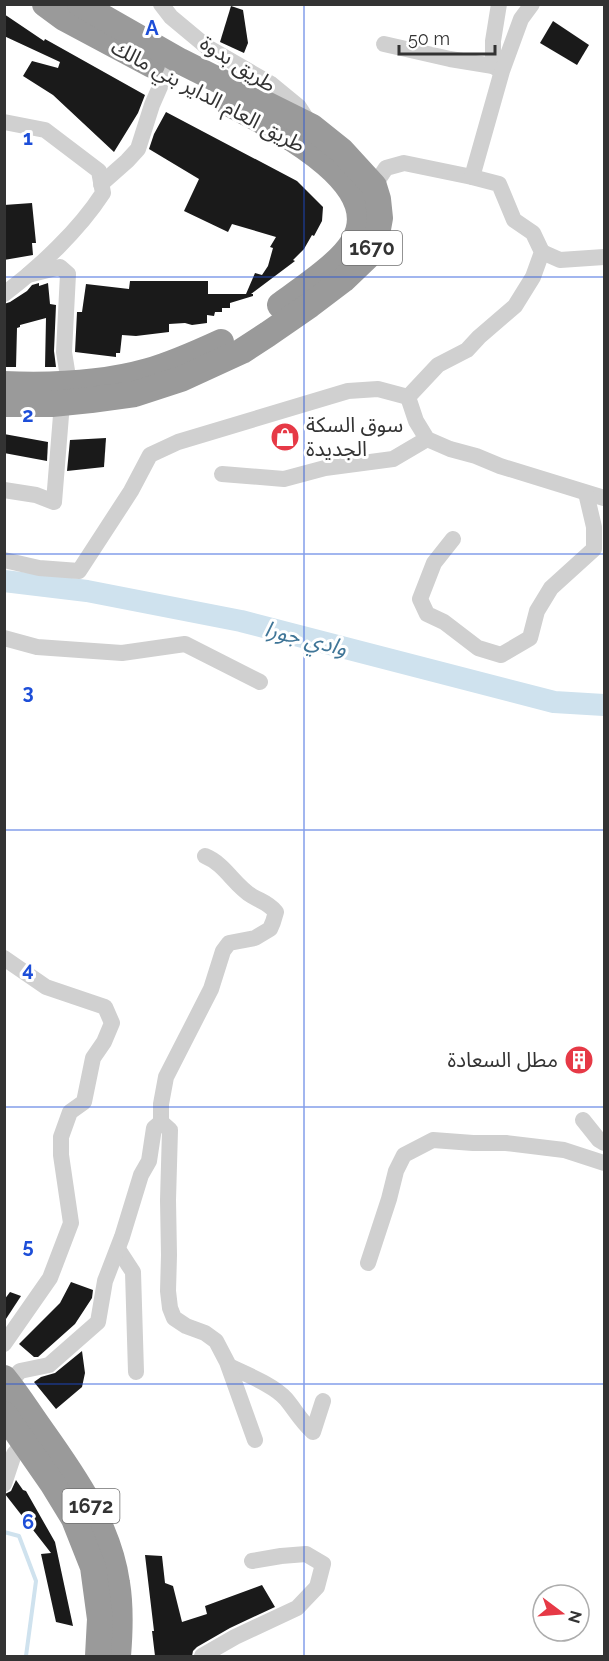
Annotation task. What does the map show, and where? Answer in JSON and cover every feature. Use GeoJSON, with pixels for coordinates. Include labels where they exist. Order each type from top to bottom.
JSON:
{"type":"FeatureCollection","features":[{"type":"Feature","properties":{"kind":"highway","name":"طريق العام الداير بني مالك"},"geometry":{"type":"LineString","coordinates":[[45,4],[64,18],[166,73],[227,102],[297,141],[365,194]]}},
{"type":"Feature","properties":{"kind":"highway","name":"طريق العام الداير بني مالك"},"geometry":{"type":"LineString","coordinates":[[80,4],[180,61],[312,127],[342,151],[365,194]]}},
{"type":"Feature","properties":{"kind":"highway","name":"1670"},"geometry":{"type":"LineString","coordinates":[[4,404],[66,393],[96,381],[148,371],[195,354],[251,325],[342,257],[354,242],[360,229],[365,194]]}},
{"type":"Feature","properties":{"kind":"highway","name":"1670"},"geometry":{"type":"LineString","coordinates":[[4,384],[66,393]]}},
{"type":"Feature","properties":{"kind":"highway","name":"1672"},"geometry":{"type":"LineString","coordinates":[[7,1381],[74,1477],[96,1516],[110,1553],[117,1581],[120,1617],[118,1656]]}},
{"type":"Feature","properties":{"kind":"highway","name":"1672"},"geometry":{"type":"LineString","coordinates":[[4,1414],[74,1519],[93,1567],[100,1619],[98,1656]]}},
{"type":"Feature","properties":{"kind":"street","name":"طريق بدوة"},"geometry":{"type":"LineString","coordinates":[[161,4],[171,17],[207,47],[278,89],[299,107],[312,127]]}},
{"type":"Feature","properties":{"kind":"street"},"geometry":{"type":"LineString","coordinates":[[497,69],[493,41],[499,4]]}},
{"type":"Feature","properties":{"kind":"street"},"geometry":{"type":"LineString","coordinates":[[472,177],[497,69],[521,20],[532,4]]}},
{"type":"Feature","properties":{"kind":"street"},"geometry":{"type":"LineString","coordinates":[[384,44],[497,69]]}},
{"type":"Feature","properties":{"kind":"street"},"geometry":{"type":"LineString","coordinates":[[101,184],[138,149],[152,105],[166,73]]}},
{"type":"Feature","properties":{"kind":"street"},"geometry":{"type":"LineString","coordinates":[[4,122],[45,130],[99,171],[103,193],[93,208],[56,249],[4,294]]}},
{"type":"Feature","properties":{"kind":"street"},"geometry":{"type":"LineString","coordinates":[[365,194],[386,168],[404,163],[499,184],[514,220],[533,233],[542,252],[560,260],[604,257]]}},
{"type":"Feature","properties":{"kind":"street"},"geometry":{"type":"LineString","coordinates":[[408,397],[438,365],[467,350],[515,306],[533,277],[542,252]]}},
{"type":"Feature","properties":{"kind":"street"},"geometry":{"type":"LineString","coordinates":[[4,490],[36,495],[54,502],[66,393],[64,352],[68,274],[60,267],[26,276]]}},
{"type":"Feature","properties":{"kind":"street"},"geometry":{"type":"LineString","coordinates":[[4,560],[39,568],[79,571],[150,455],[178,442],[348,391],[378,389],[408,397]]}},
{"type":"Feature","properties":{"kind":"street"},"geometry":{"type":"LineString","coordinates":[[408,397],[416,421],[427,438],[500,466],[604,498]]}},
{"type":"Feature","properties":{"kind":"street"},"geometry":{"type":"LineString","coordinates":[[222,474],[284,479],[325,468],[393,459],[427,438]]}},
{"type":"Feature","properties":{"kind":"street"},"geometry":{"type":"LineString","coordinates":[[453,539],[434,564],[420,599],[427,614],[444,622],[478,648],[501,655],[530,638],[537,611],[551,588],[594,549],[594,527],[586,493]]}},
{"type":"Feature","properties":{"kind":"street"},"geometry":{"type":"LineString","coordinates":[[4,638],[37,646],[122,653],[185,644],[261,682]]}},
{"type":"Feature","properties":{"kind":"street"},"geometry":{"type":"LineString","coordinates":[[205,856],[214,860],[240,886],[252,896],[268,903],[276,912],[270,929],[255,938],[229,943],[223,951],[211,989],[166,1077],[161,1104],[161,1122],[170,1130],[168,1290],[174,1318],[216,1341],[229,1366],[255,1440]]}},
{"type":"Feature","properties":{"kind":"street"},"geometry":{"type":"LineString","coordinates":[[4,958],[46,987],[105,1008],[112,1023],[104,1042],[93,1058],[84,1102],[70,1112],[61,1137],[71,1223],[50,1278],[4,1344]]}},
{"type":"Feature","properties":{"kind":"street"},"geometry":{"type":"LineString","coordinates":[[583,1120],[604,1143]]}},
{"type":"Feature","properties":{"kind":"street"},"geometry":{"type":"LineString","coordinates":[[7,1381],[20,1371],[49,1365],[98,1322],[105,1281],[118,1250],[141,1175],[149,1161],[154,1128],[161,1122]]}},
{"type":"Feature","properties":{"kind":"street"},"geometry":{"type":"LineString","coordinates":[[368,1263],[396,1171],[404,1155],[434,1140],[506,1143],[564,1149],[604,1163]]}},
{"type":"Feature","properties":{"kind":"street"},"geometry":{"type":"LineString","coordinates":[[118,1250],[134,1272],[136,1372]]}},
{"type":"Feature","properties":{"kind":"street"},"geometry":{"type":"LineString","coordinates":[[229,1366],[285,1397],[302,1422],[313,1432],[323,1401]]}},
{"type":"Feature","properties":{"kind":"street"},"geometry":{"type":"LineString","coordinates":[[4,1484],[14,1454],[24,1442]]}},
{"type":"Feature","properties":{"kind":"street"},"geometry":{"type":"LineString","coordinates":[[202,1656],[235,1637],[297,1608],[317,1587],[323,1564],[306,1554],[252,1561]]}},
{"type":"Feature","properties":{"kind":"building"},"geometry":{"type":"Polygon","coordinates":[[[231,6],[243,10],[248,43],[244,53],[220,42],[231,6]]]}},
{"type":"Feature","properties":{"kind":"building"},"geometry":{"type":"Polygon","coordinates":[[[4,14],[44,41],[45,39],[145,95],[138,113],[114,152],[53,95],[23,76],[32,61],[58,68],[60,62],[4,36],[4,14]]]}},
{"type":"Feature","properties":{"kind":"building"},"geometry":{"type":"Polygon","coordinates":[[[553,21],[589,45],[577,65],[540,43],[553,21]]]}},
{"type":"Feature","properties":{"kind":"building"},"geometry":{"type":"Polygon","coordinates":[[[166,112],[297,181],[323,207],[322,221],[314,236],[312,235],[304,249],[293,260],[295,261],[251,294],[253,296],[230,303],[230,308],[222,308],[222,312],[215,312],[214,316],[207,315],[207,323],[169,324],[169,332],[136,336],[122,335],[120,353],[116,353],[116,357],[75,352],[77,312],[82,312],[86,284],[129,289],[130,281],[208,281],[208,294],[246,294],[255,273],[262,275],[268,266],[273,248],[270,247],[276,237],[232,224],[228,232],[184,211],[199,179],[149,149],[166,112]]]}},
{"type":"Feature","properties":{"kind":"building"},"geometry":{"type":"Polygon","coordinates":[[[32,203],[36,243],[32,243],[33,255],[4,260],[4,205],[32,203]]]}},
{"type":"Feature","properties":{"kind":"building"},"geometry":{"type":"Polygon","coordinates":[[[39,283],[39,286],[48,283],[50,304],[56,305],[54,351],[56,367],[45,367],[46,318],[20,325],[17,328],[16,367],[4,367],[4,304],[27,291],[32,285],[39,283]]]}},
{"type":"Feature","properties":{"kind":"building"},"geometry":{"type":"Polygon","coordinates":[[[4,434],[48,442],[47,461],[4,453],[4,434]]]}},
{"type":"Feature","properties":{"kind":"building"},"geometry":{"type":"Polygon","coordinates":[[[106,438],[104,467],[67,471],[70,440],[106,438]]]}},
{"type":"Feature","properties":{"kind":"building","name":"مطل السعادة"},"geometry":{"type":"Polygon","coordinates":[[[579,1052],[585,1054],[587,1060],[585,1066],[579,1068],[573,1066],[571,1060],[573,1054],[579,1052]]]}},
{"type":"Feature","properties":{"kind":"building"},"geometry":{"type":"Polygon","coordinates":[[[71,1282],[93,1290],[92,1298],[75,1324],[38,1357],[34,1357],[19,1344],[60,1303],[71,1282]]]}},
{"type":"Feature","properties":{"kind":"building"},"geometry":{"type":"Polygon","coordinates":[[[10,1292],[21,1296],[4,1322],[4,1300],[10,1292]]]}},
{"type":"Feature","properties":{"kind":"building"},"geometry":{"type":"Polygon","coordinates":[[[82,1351],[85,1373],[82,1387],[56,1409],[34,1382],[41,1377],[55,1373],[82,1351]]]}},
{"type":"Feature","properties":{"kind":"building"},"geometry":{"type":"Polygon","coordinates":[[[16,1480],[26,1491],[55,1542],[73,1626],[56,1622],[41,1554],[51,1553],[5,1494],[11,1491],[16,1480]]]}},
{"type":"Feature","properties":{"kind":"building"},"geometry":{"type":"Polygon","coordinates":[[[145,1555],[162,1556],[165,1583],[173,1586],[182,1622],[207,1614],[205,1606],[262,1585],[275,1607],[230,1628],[197,1647],[192,1656],[155,1656],[145,1555]]]}},
{"type":"Feature","properties":{"kind":"waterway","name":"وادي جورا"},"geometry":{"type":"LineString","coordinates":[[4,581],[87,591],[241,621],[554,702],[604,705]]}},
{"type":"Feature","properties":{"kind":"waterway"},"geometry":{"type":"LineString","coordinates":[[4,1532],[19,1536],[36,1581],[26,1656]]}},
{"type":"Feature","properties":{"kind":"place","name":"سوق السكة الجديدة"},"geometry":{"type":"Point","coordinates":[285,437]}},
{"type":"Feature","properties":{"kind":"place","name":"مطل السعادة"},"geometry":{"type":"Point","coordinates":[579,1060]}}]}
